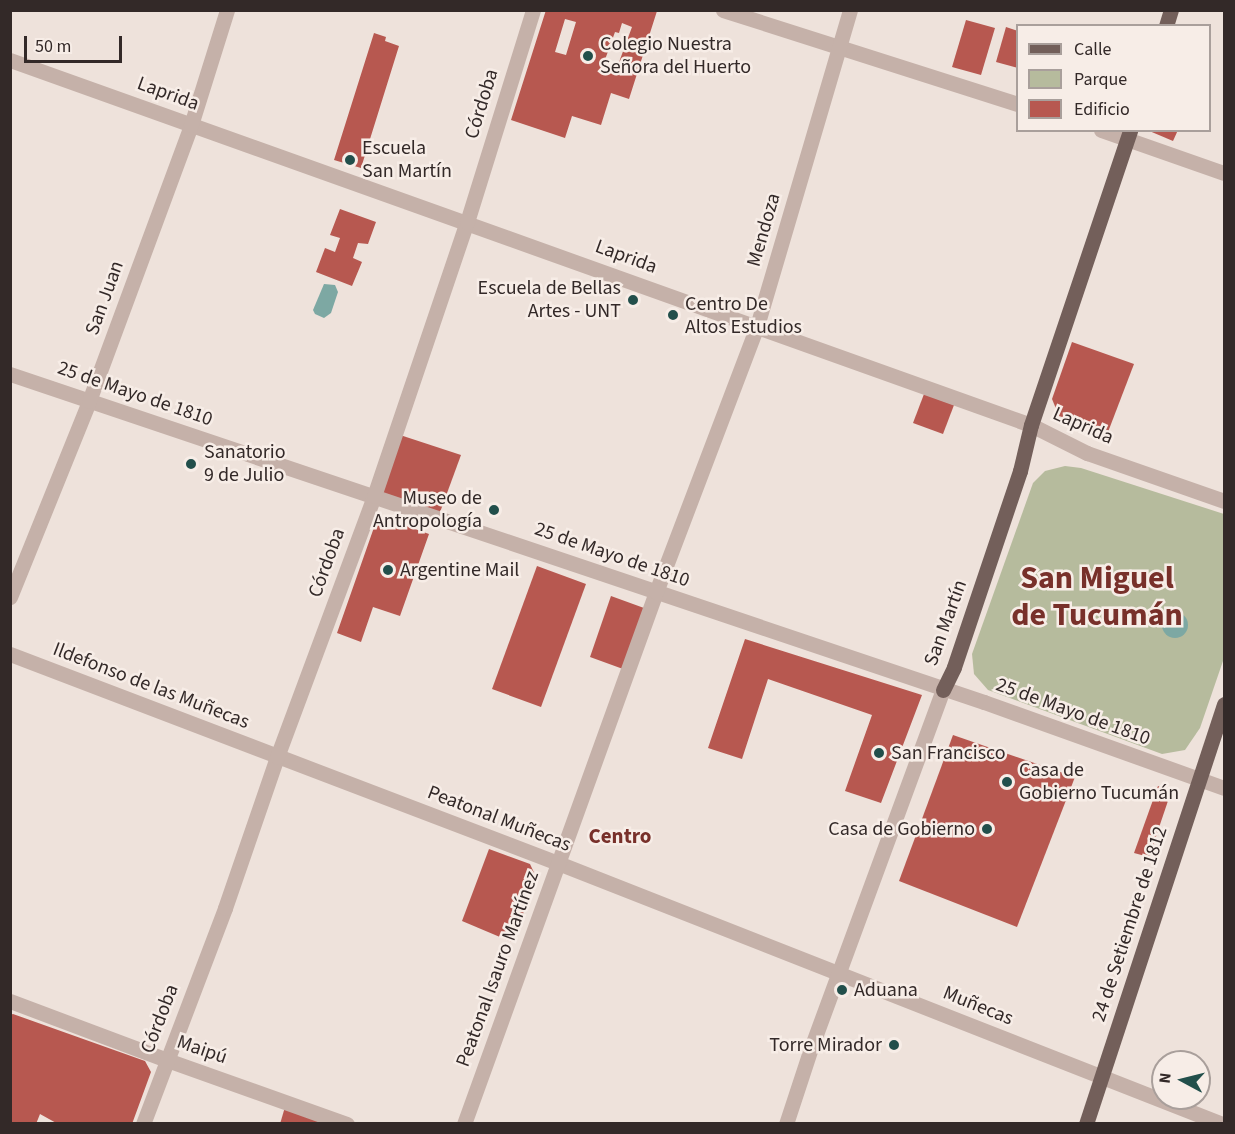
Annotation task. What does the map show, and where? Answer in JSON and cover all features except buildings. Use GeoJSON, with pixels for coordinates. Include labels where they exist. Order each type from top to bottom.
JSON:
{"type":"FeatureCollection","features":[{"type":"Feature","properties":{"kind":"main road","name":"San Martín"},"geometry":{"type":"LineString","coordinates":[[943,690],[954,667],[1017,482],[1031,425],[1129,135]]}},
{"type":"Feature","properties":{"kind":"main road","name":"24 de Setiembre de 1812"},"geometry":{"type":"LineString","coordinates":[[1086,1124],[1224,704]]}},
{"type":"Feature","properties":{"kind":"street","name":"San Juan"},"geometry":{"type":"LineString","coordinates":[[10,597],[89,401],[191,125],[227,10]]}},
{"type":"Feature","properties":{"kind":"street","name":"Córdoba"},"geometry":{"type":"LineString","coordinates":[[143,1124],[225,908],[277,757],[374,496],[467,222],[533,10]]}},
{"type":"Feature","properties":{"kind":"street"},"geometry":{"type":"LineString","coordinates":[[723,10],[1016,104]]}},
{"type":"Feature","properties":{"kind":"street","name":"Mendoza"},"geometry":{"type":"LineString","coordinates":[[656,592],[758,326],[850,10]]}},
{"type":"Feature","properties":{"kind":"street","name":"Laprida"},"geometry":{"type":"LineString","coordinates":[[10,60],[1031,425],[1087,453],[1224,501]]}},
{"type":"Feature","properties":{"kind":"street"},"geometry":{"type":"LineString","coordinates":[[1112,132],[1129,135],[1224,173]]}},
{"type":"Feature","properties":{"kind":"street","name":"25 de Mayo de 1810"},"geometry":{"type":"LineString","coordinates":[[10,374],[984,702],[1224,788]]}},
{"type":"Feature","properties":{"kind":"street","name":"Peatonal Isauro Martínez"},"geometry":{"type":"LineString","coordinates":[[464,1124],[656,592]]}},
{"type":"Feature","properties":{"kind":"street","name":"Ildefonso de las Muñecas"},"geometry":{"type":"LineString","coordinates":[[10,654],[277,757]]}},
{"type":"Feature","properties":{"kind":"street","name":"San Martín"},"geometry":{"type":"LineString","coordinates":[[786,1124],[943,690]]}},
{"type":"Feature","properties":{"kind":"street","name":"Peatonal Muñecas"},"geometry":{"type":"LineString","coordinates":[[277,757],[558,863],[840,974]]}},
{"type":"Feature","properties":{"kind":"street","name":"Muñecas"},"geometry":{"type":"LineString","coordinates":[[840,974],[1222,1124]]}},
{"type":"Feature","properties":{"kind":"street","name":"Maipú"},"geometry":{"type":"LineString","coordinates":[[10,1001],[347,1124]]}},
{"type":"Feature","properties":{"kind":"green space"},"geometry":{"type":"Polygon","coordinates":[[[1065,466],[1081,468],[1224,514],[1224,658],[1200,728],[1185,750],[1162,754],[988,690],[974,674],[972,654],[1033,483],[1045,471],[1065,466]]]}},
{"type":"Feature","properties":{"kind":"water"},"geometry":{"type":"Polygon","coordinates":[[[324,284],[335,285],[338,292],[331,313],[324,318],[315,314],[313,310],[324,284]]]}},
{"type":"Feature","properties":{"kind":"water"},"geometry":{"type":"Polygon","coordinates":[[[1175,612],[1184,616],[1188,625],[1184,634],[1175,638],[1166,634],[1162,625],[1166,616],[1175,612]]]}},
{"type":"Feature","properties":{"kind":"place","name":"Colegio Nuestra Señora del Huerto"},"geometry":{"type":"Point","coordinates":[588,56]}},
{"type":"Feature","properties":{"kind":"place","name":"Escuela San Martín"},"geometry":{"type":"Point","coordinates":[350,160]}},
{"type":"Feature","properties":{"kind":"place","name":"Escuela de Bellas Artes - UNT"},"geometry":{"type":"Point","coordinates":[633,300]}},
{"type":"Feature","properties":{"kind":"place","name":"Centro De Altos Estudios"},"geometry":{"type":"Point","coordinates":[673,315]}},
{"type":"Feature","properties":{"kind":"place","name":"Sanatorio 9 de Julio"},"geometry":{"type":"Point","coordinates":[191,464]}},
{"type":"Feature","properties":{"kind":"place","name":"Museo de Antropología"},"geometry":{"type":"Point","coordinates":[494,510]}},
{"type":"Feature","properties":{"kind":"place","name":"Argentine Mail"},"geometry":{"type":"Point","coordinates":[388,570]}},
{"type":"Feature","properties":{"kind":"place","name":"San Francisco"},"geometry":{"type":"Point","coordinates":[879,753]}},
{"type":"Feature","properties":{"kind":"place","name":"Casa de Gobierno Tucumán"},"geometry":{"type":"Point","coordinates":[1007,782]}},
{"type":"Feature","properties":{"kind":"place","name":"Casa de Gobierno"},"geometry":{"type":"Point","coordinates":[987,829]}},
{"type":"Feature","properties":{"kind":"place","name":"Aduana"},"geometry":{"type":"Point","coordinates":[842,990]}},
{"type":"Feature","properties":{"kind":"place","name":"Torre Mirador"},"geometry":{"type":"Point","coordinates":[894,1045]}},
{"type":"Feature","properties":{"kind":"district","name":"San Miguel de Tucumán"},"geometry":{"type":"Point","coordinates":[1097,598]}},
{"type":"Feature","properties":{"kind":"district","name":"Centro"},"geometry":{"type":"Point","coordinates":[620,836]}}]}
